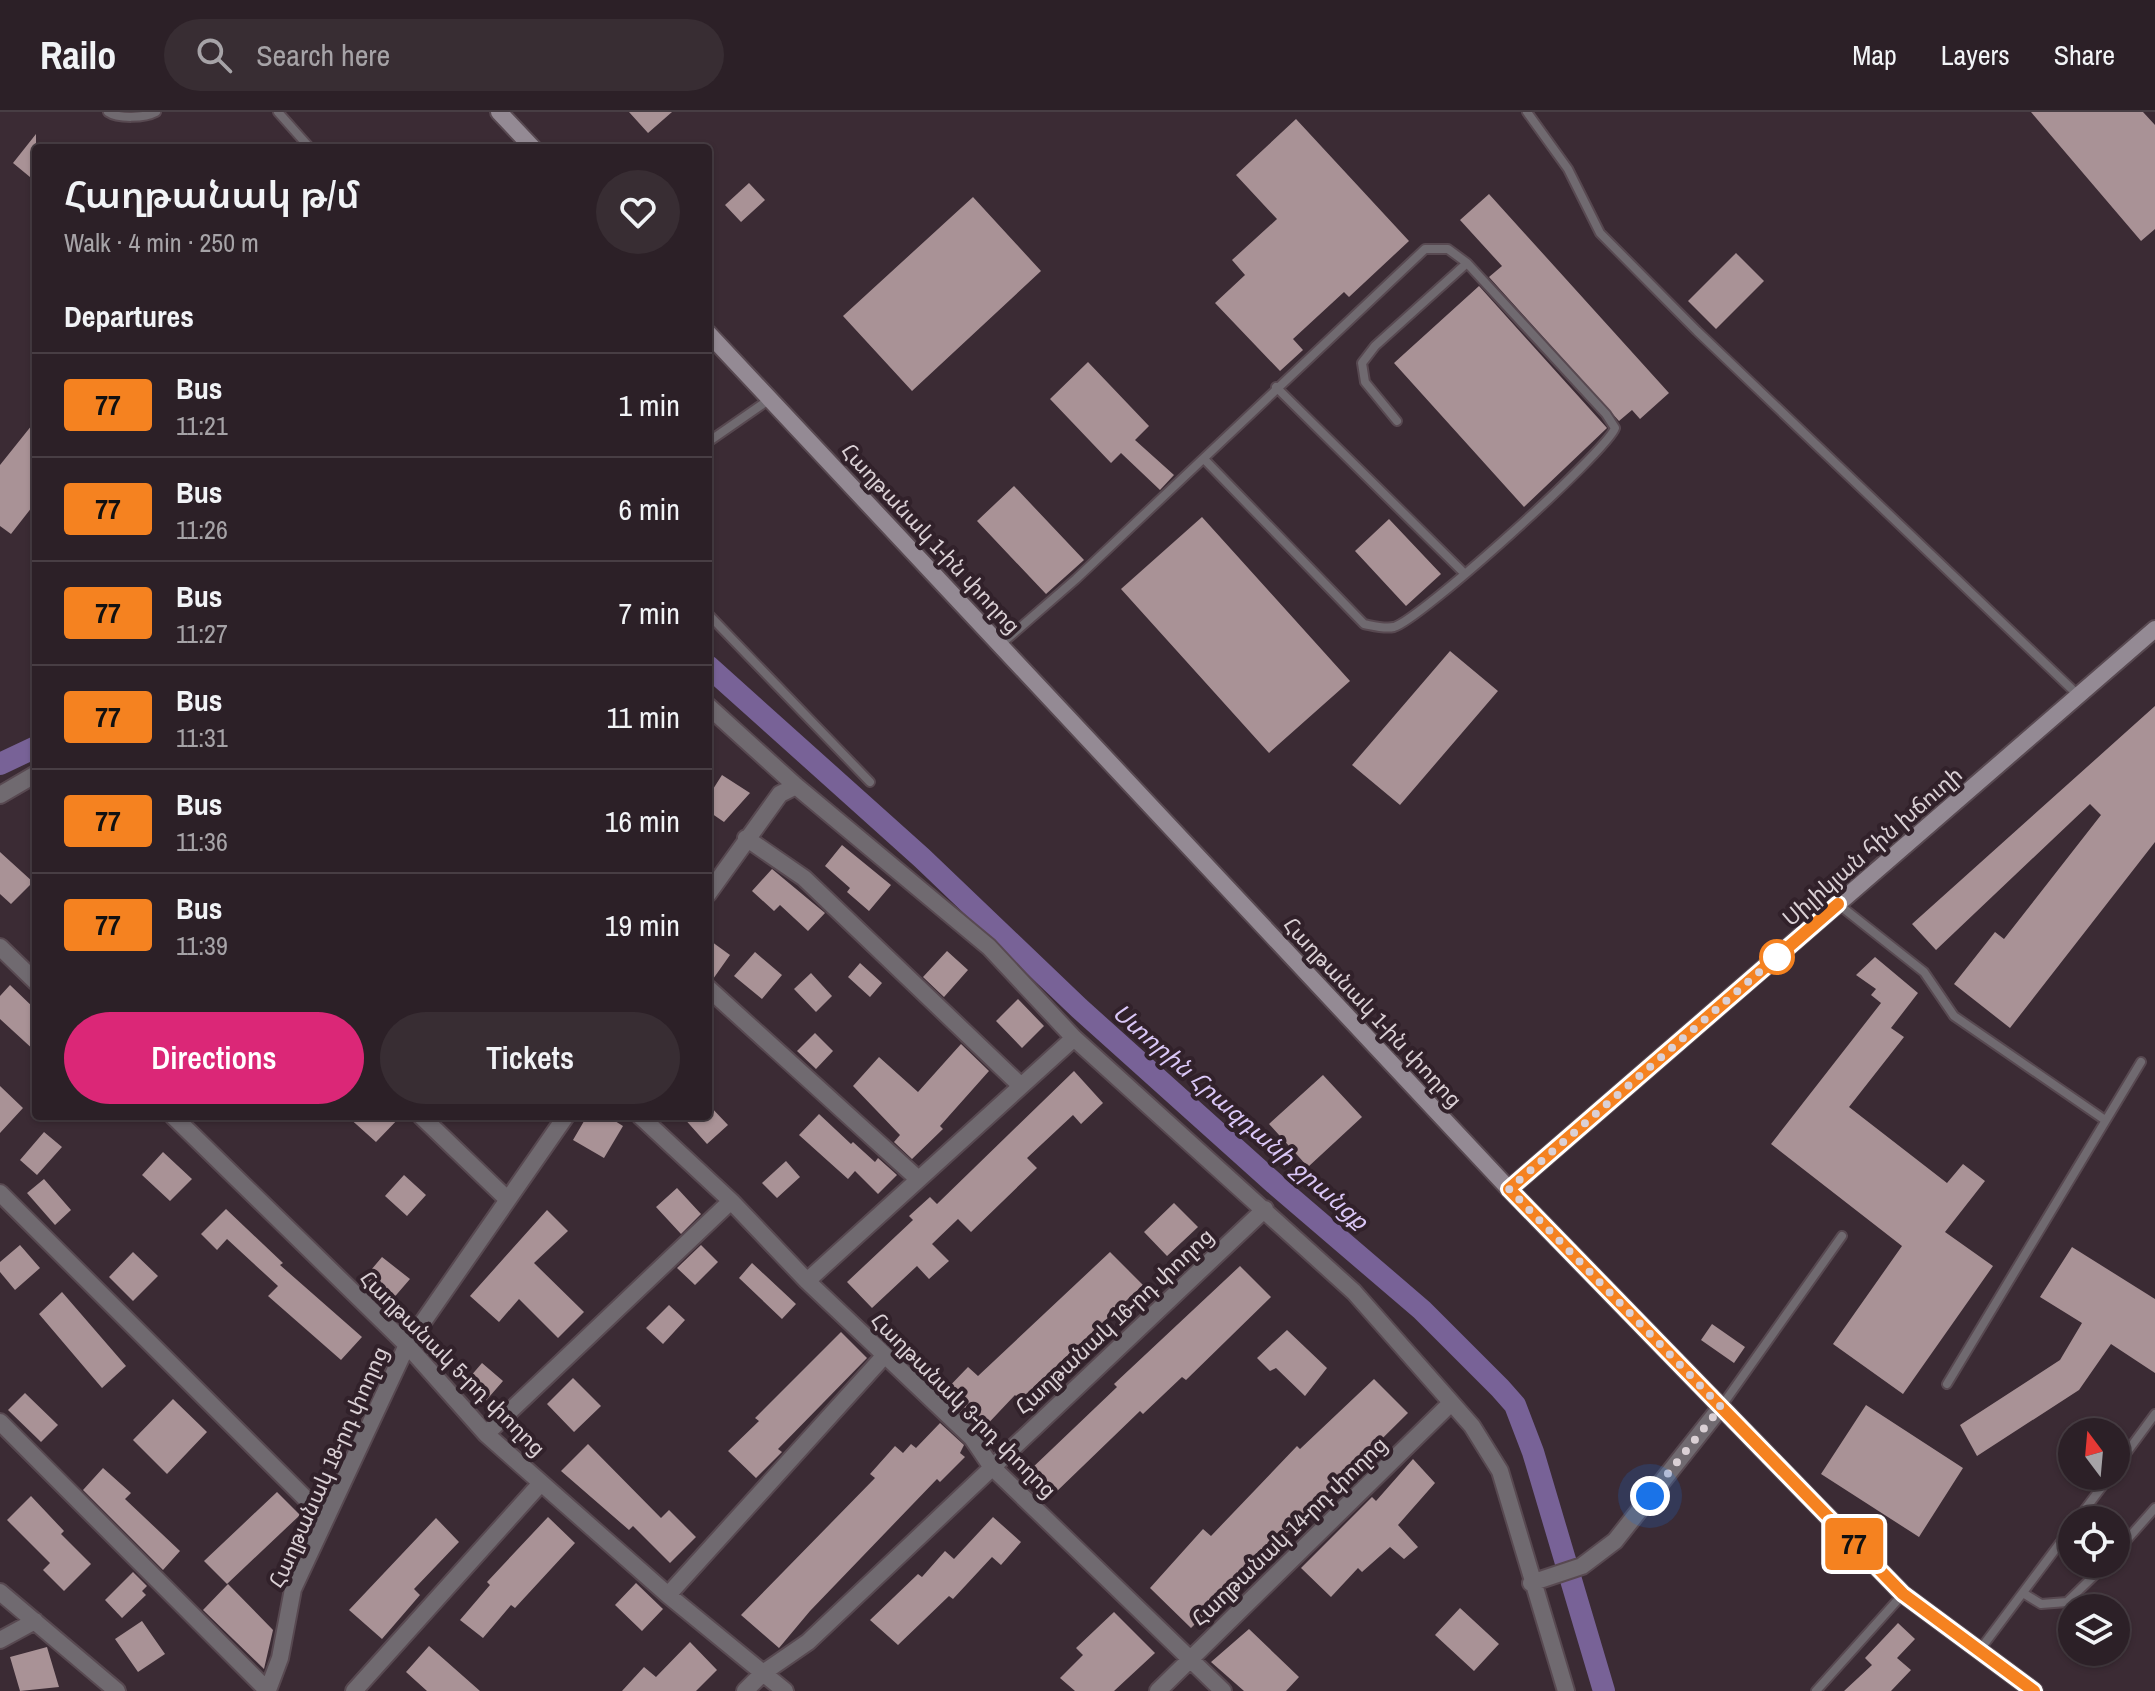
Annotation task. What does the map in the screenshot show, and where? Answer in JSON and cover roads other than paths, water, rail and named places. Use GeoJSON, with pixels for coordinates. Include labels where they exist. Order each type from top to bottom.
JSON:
{"type":"FeatureCollection","features":[{"type":"Feature","properties":{"kind":"main road"},"geometry":{"type":"LineString","coordinates":[[499,112],[529,144]]}},
{"type":"Feature","properties":{"kind":"main road","name":"Հաղթանակ 1-ին փողոց"},"geometry":{"type":"LineString","coordinates":[[712,337],[1509,1189],[1903,1594],[2034,1691]]}},
{"type":"Feature","properties":{"kind":"main road","name":"Սիլիկյան հին խճուղի"},"geometry":{"type":"LineString","coordinates":[[1509,1189],[2155,629]]}},
{"type":"Feature","properties":{"kind":"street"},"geometry":{"type":"LineString","coordinates":[[712,710],[796,786],[989,947],[1074,1038],[1354,1292],[1472,1426],[1500,1471],[1531,1583],[1566,1691]]}},
{"type":"Feature","properties":{"kind":"street"},"geometry":{"type":"LineString","coordinates":[[0,795],[32,776]]}},
{"type":"Feature","properties":{"kind":"street"},"geometry":{"type":"LineString","coordinates":[[712,888],[780,794],[796,786]]}},
{"type":"Feature","properties":{"kind":"street"},"geometry":{"type":"LineString","coordinates":[[746,838],[804,878],[1020,1085]]}},
{"type":"Feature","properties":{"kind":"street"},"geometry":{"type":"LineString","coordinates":[[3,957],[32,979]]}},
{"type":"Feature","properties":{"kind":"street"},"geometry":{"type":"LineString","coordinates":[[712,992],[917,1178]]}},
{"type":"Feature","properties":{"kind":"street"},"geometry":{"type":"LineString","coordinates":[[807,1281],[1074,1038]]}},
{"type":"Feature","properties":{"kind":"street","name":"Հաղթանակ 5-րդ փողոց"},"geometry":{"type":"LineString","coordinates":[[177,1120],[407,1345],[486,1434],[668,1595],[785,1691]]}},
{"type":"Feature","properties":{"kind":"street"},"geometry":{"type":"LineString","coordinates":[[425,1120],[507,1199]]}},
{"type":"Feature","properties":{"kind":"street","name":"Հաղթանակ 18-րդ փողոց"},"geometry":{"type":"LineString","coordinates":[[268,1690],[280,1658],[293,1589],[407,1345],[563,1120]]}},
{"type":"Feature","properties":{"kind":"street","name":"Հաղթանակ 3-րդ փողոց"},"geometry":{"type":"LineString","coordinates":[[644,1120],[972,1438],[991,1466],[1223,1691]]}},
{"type":"Feature","properties":{"kind":"street"},"geometry":{"type":"LineString","coordinates":[[0,1193],[325,1518]]}},
{"type":"Feature","properties":{"kind":"street"},"geometry":{"type":"LineString","coordinates":[[486,1434],[731,1201]]}},
{"type":"Feature","properties":{"kind":"street","name":"Հաղթանակ 16-րդ փողոց"},"geometry":{"type":"LineString","coordinates":[[745,1691],[763,1673],[808,1642],[1265,1209]]}},
{"type":"Feature","properties":{"kind":"street"},"geometry":{"type":"LineString","coordinates":[[668,1595],[885,1355]]}},
{"type":"Feature","properties":{"kind":"street","name":"Հաղթանակ 14-րդ փողոց"},"geometry":{"type":"LineString","coordinates":[[1158,1691],[1451,1403]]}},
{"type":"Feature","properties":{"kind":"street"},"geometry":{"type":"LineString","coordinates":[[1531,1583],[1582,1566],[1615,1541],[1721,1407]]}},
{"type":"Feature","properties":{"kind":"street"},"geometry":{"type":"LineString","coordinates":[[0,1422],[268,1690]]}},
{"type":"Feature","properties":{"kind":"street"},"geometry":{"type":"LineString","coordinates":[[354,1691],[541,1483]]}},
{"type":"Feature","properties":{"kind":"street"},"geometry":{"type":"LineString","coordinates":[[0,1592],[117,1691]]}},
{"type":"Feature","properties":{"kind":"street"},"geometry":{"type":"LineString","coordinates":[[0,1640],[35,1621]]}},
{"type":"Feature","properties":{"kind":"lane"},"geometry":{"type":"LineString","coordinates":[[108,112],[113,116],[150,116],[156,112]]}},
{"type":"Feature","properties":{"kind":"lane"},"geometry":{"type":"LineString","coordinates":[[278,112],[306,144]]}},
{"type":"Feature","properties":{"kind":"lane"},"geometry":{"type":"LineString","coordinates":[[1527,112],[1568,169],[1600,233],[1798,429],[2079,696]]}},
{"type":"Feature","properties":{"kind":"lane"},"geometry":{"type":"LineString","coordinates":[[1000,645],[1204,459],[1276,387],[1425,249],[1448,249],[1467,263],[1614,422],[1615,428],[1523,522],[1418,615],[1394,627],[1364,624],[1204,459]]}},
{"type":"Feature","properties":{"kind":"lane"},"geometry":{"type":"LineString","coordinates":[[1397,421],[1365,382],[1362,363],[1375,346],[1467,263]]}},
{"type":"Feature","properties":{"kind":"lane"},"geometry":{"type":"LineString","coordinates":[[1276,387],[1465,574]]}},
{"type":"Feature","properties":{"kind":"lane"},"geometry":{"type":"LineString","coordinates":[[712,439],[770,398]]}},
{"type":"Feature","properties":{"kind":"lane"},"geometry":{"type":"LineString","coordinates":[[712,618],[870,782]]}},
{"type":"Feature","properties":{"kind":"lane"},"geometry":{"type":"LineString","coordinates":[[1838,904],[1924,972],[1954,1016],[2105,1120]]}},
{"type":"Feature","properties":{"kind":"lane"},"geometry":{"type":"LineString","coordinates":[[1947,1384],[2141,1062]]}},
{"type":"Feature","properties":{"kind":"lane"},"geometry":{"type":"LineString","coordinates":[[1721,1407],[1842,1236]]}},
{"type":"Feature","properties":{"kind":"lane"},"geometry":{"type":"LineString","coordinates":[[2130,1448],[2155,1414]]}},
{"type":"Feature","properties":{"kind":"lane"},"geometry":{"type":"LineString","coordinates":[[2130,1536],[2155,1508]]}},
{"type":"Feature","properties":{"kind":"lane"},"geometry":{"type":"LineString","coordinates":[[1979,1652],[2058,1546]]}},
{"type":"Feature","properties":{"kind":"lane"},"geometry":{"type":"LineString","coordinates":[[2023,1593],[2041,1604],[2067,1602],[2092,1578]]}},
{"type":"Feature","properties":{"kind":"lane"},"geometry":{"type":"LineString","coordinates":[[1816,1691],[1903,1594]]}},
{"type":"Feature","properties":{"kind":"waterway","name":"Ստորին Հրազդանի ջրանցք"},"geometry":{"type":"LineString","coordinates":[[712,670],[922,858],[1079,1008],[1275,1184],[1422,1310],[1515,1405],[1533,1452],[1604,1691]]}},
{"type":"Feature","properties":{"kind":"waterway","name":"Ստորին Հրազդանի ջրանցք"},"geometry":{"type":"LineString","coordinates":[[0,764],[32,749]]}}]}
